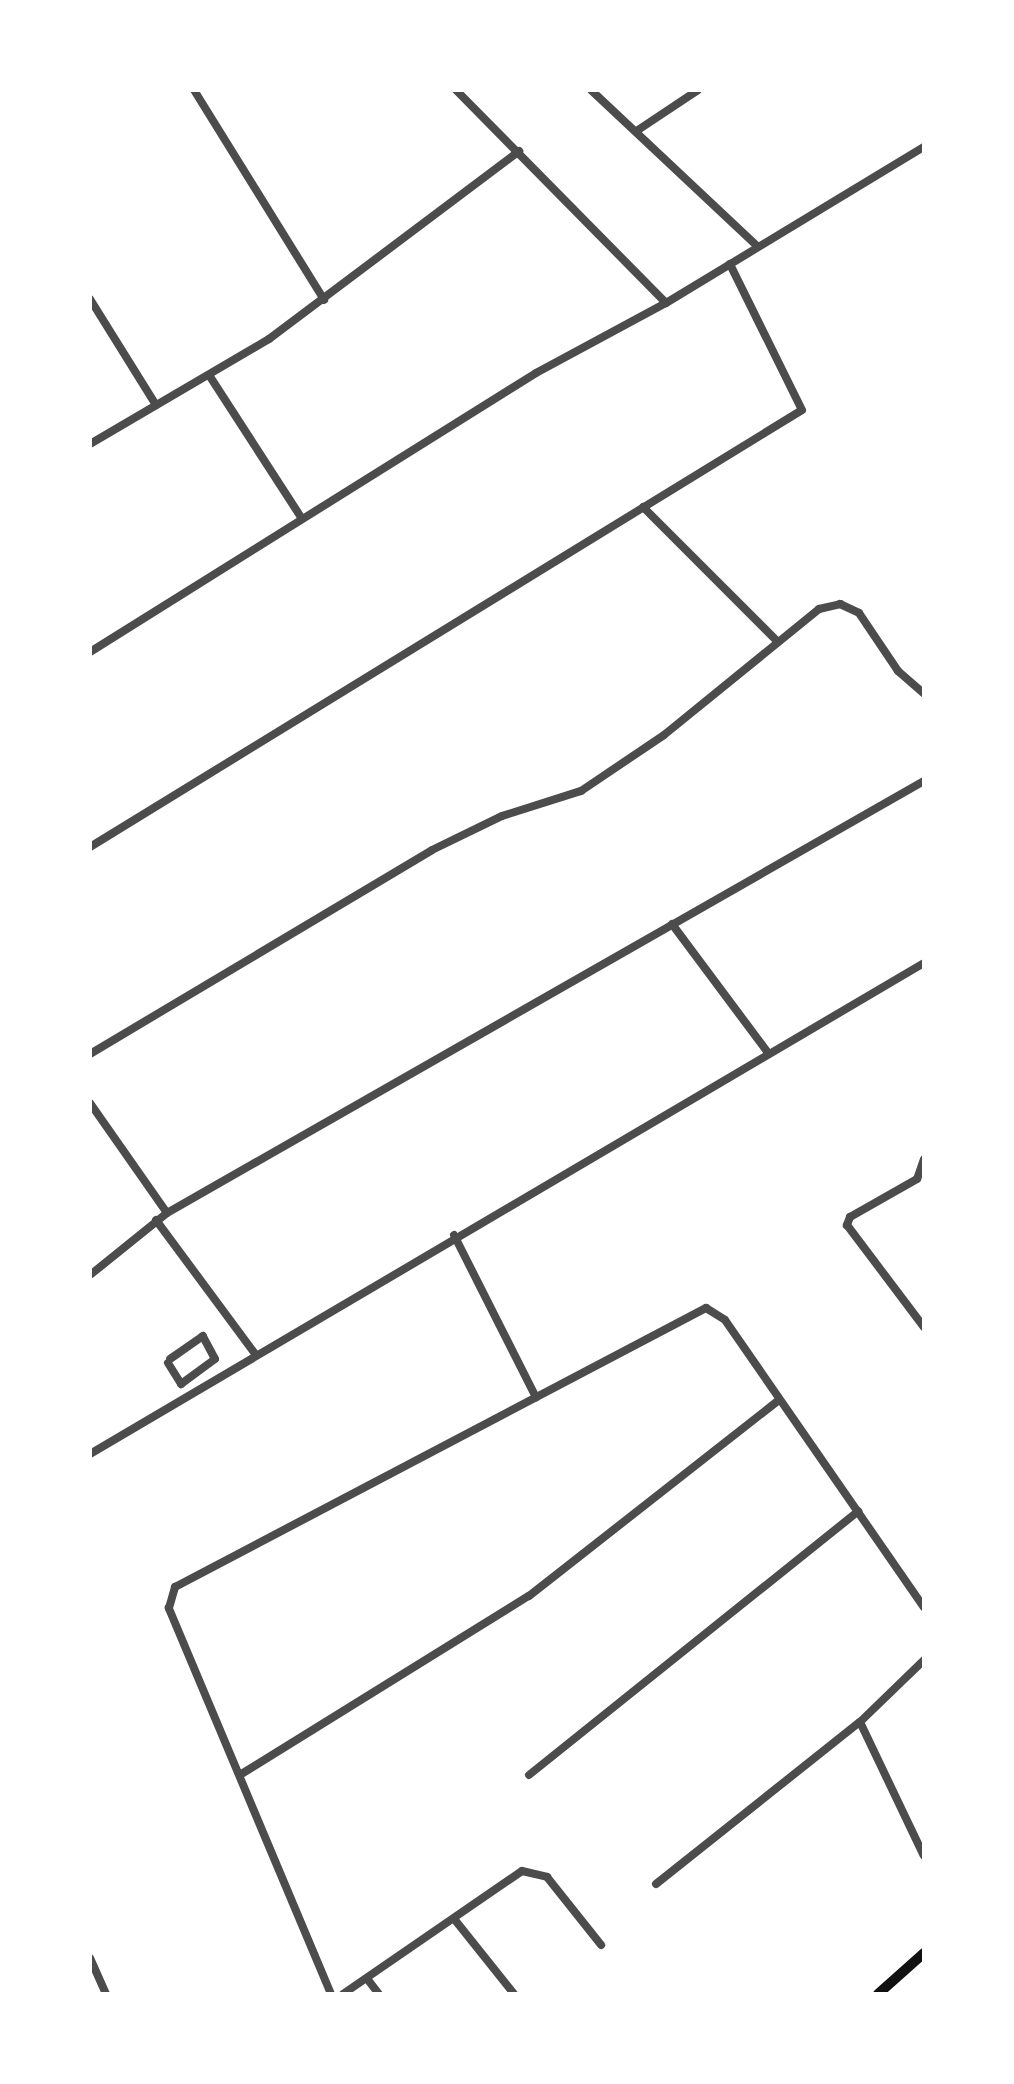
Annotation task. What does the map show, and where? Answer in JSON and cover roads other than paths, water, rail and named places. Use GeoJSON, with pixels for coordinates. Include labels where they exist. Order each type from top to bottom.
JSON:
{"type":"FeatureCollection","features":[{"type":"Feature","properties":{"kind":"main road"},"geometry":{"type":"LineString","coordinates":[[878,1994],[924,1953]]}},
{"type":"Feature","properties":{"kind":"street"},"geometry":{"type":"LineString","coordinates":[[194,90],[324,300]]}},
{"type":"Feature","properties":{"kind":"street"},"geometry":{"type":"LineString","coordinates":[[456,90],[666,304]]}},
{"type":"Feature","properties":{"kind":"street"},"geometry":{"type":"LineString","coordinates":[[592,90],[757,246]]}},
{"type":"Feature","properties":{"kind":"street"},"geometry":{"type":"LineString","coordinates":[[638,130],[698,90]]}},
{"type":"Feature","properties":{"kind":"street"},"geometry":{"type":"LineString","coordinates":[[90,652],[536,373],[666,304],[924,147]]}},
{"type":"Feature","properties":{"kind":"street"},"geometry":{"type":"LineString","coordinates":[[90,444],[210,375],[324,300],[520,151]]}},
{"type":"Feature","properties":{"kind":"street"},"geometry":{"type":"LineString","coordinates":[[90,847],[728,454],[750,448],[802,410],[730,264]]}},
{"type":"Feature","properties":{"kind":"street"},"geometry":{"type":"LineString","coordinates":[[90,299],[156,406]]}},
{"type":"Feature","properties":{"kind":"street"},"geometry":{"type":"LineString","coordinates":[[210,375],[302,520]]}},
{"type":"Feature","properties":{"kind":"street"},"geometry":{"type":"LineString","coordinates":[[644,507],[777,641]]}},
{"type":"Feature","properties":{"kind":"street"},"geometry":{"type":"LineString","coordinates":[[90,1054],[432,850],[502,816],[581,791],[664,735],[820,610],[840,604],[859,614],[898,671],[924,694]]}},
{"type":"Feature","properties":{"kind":"street"},"geometry":{"type":"LineString","coordinates":[[90,1274],[167,1212],[924,781]]}},
{"type":"Feature","properties":{"kind":"street"},"geometry":{"type":"LineString","coordinates":[[672,924],[769,1054]]}},
{"type":"Feature","properties":{"kind":"street"},"geometry":{"type":"LineString","coordinates":[[90,1454],[454,1235],[924,963]]}},
{"type":"Feature","properties":{"kind":"street"},"geometry":{"type":"LineString","coordinates":[[90,1103],[167,1212]]}},
{"type":"Feature","properties":{"kind":"street"},"geometry":{"type":"LineString","coordinates":[[924,1159],[917,1179],[850,1216],[847,1225],[924,1327]]}},
{"type":"Feature","properties":{"kind":"street"},"geometry":{"type":"LineString","coordinates":[[156,1220],[254,1354]]}},
{"type":"Feature","properties":{"kind":"street"},"geometry":{"type":"LineString","coordinates":[[454,1235],[536,1397]]}},
{"type":"Feature","properties":{"kind":"street"},"geometry":{"type":"LineString","coordinates":[[331,1994],[243,1774],[169,1608],[171,1590],[706,1308],[725,1320],[924,1607]]}},
{"type":"Feature","properties":{"kind":"street"},"geometry":{"type":"LineString","coordinates":[[203,1336],[216,1359],[182,1384],[169,1361],[203,1336]]}},
{"type":"Feature","properties":{"kind":"street"},"geometry":{"type":"LineString","coordinates":[[243,1774],[529,1596],[778,1401]]}},
{"type":"Feature","properties":{"kind":"street"},"geometry":{"type":"LineString","coordinates":[[528,1775],[858,1511]]}},
{"type":"Feature","properties":{"kind":"street"},"geometry":{"type":"LineString","coordinates":[[656,1884],[860,1722],[924,1660]]}},
{"type":"Feature","properties":{"kind":"street"},"geometry":{"type":"LineString","coordinates":[[860,1722],[924,1856]]}},
{"type":"Feature","properties":{"kind":"street"},"geometry":{"type":"LineString","coordinates":[[343,1994],[522,1872],[536,1872],[602,1945]]}},
{"type":"Feature","properties":{"kind":"street"},"geometry":{"type":"LineString","coordinates":[[455,1920],[514,1994]]}},
{"type":"Feature","properties":{"kind":"street"},"geometry":{"type":"LineString","coordinates":[[90,1958],[106,1994]]}},
{"type":"Feature","properties":{"kind":"street"},"geometry":{"type":"LineString","coordinates":[[368,1980],[379,1994]]}}]}
